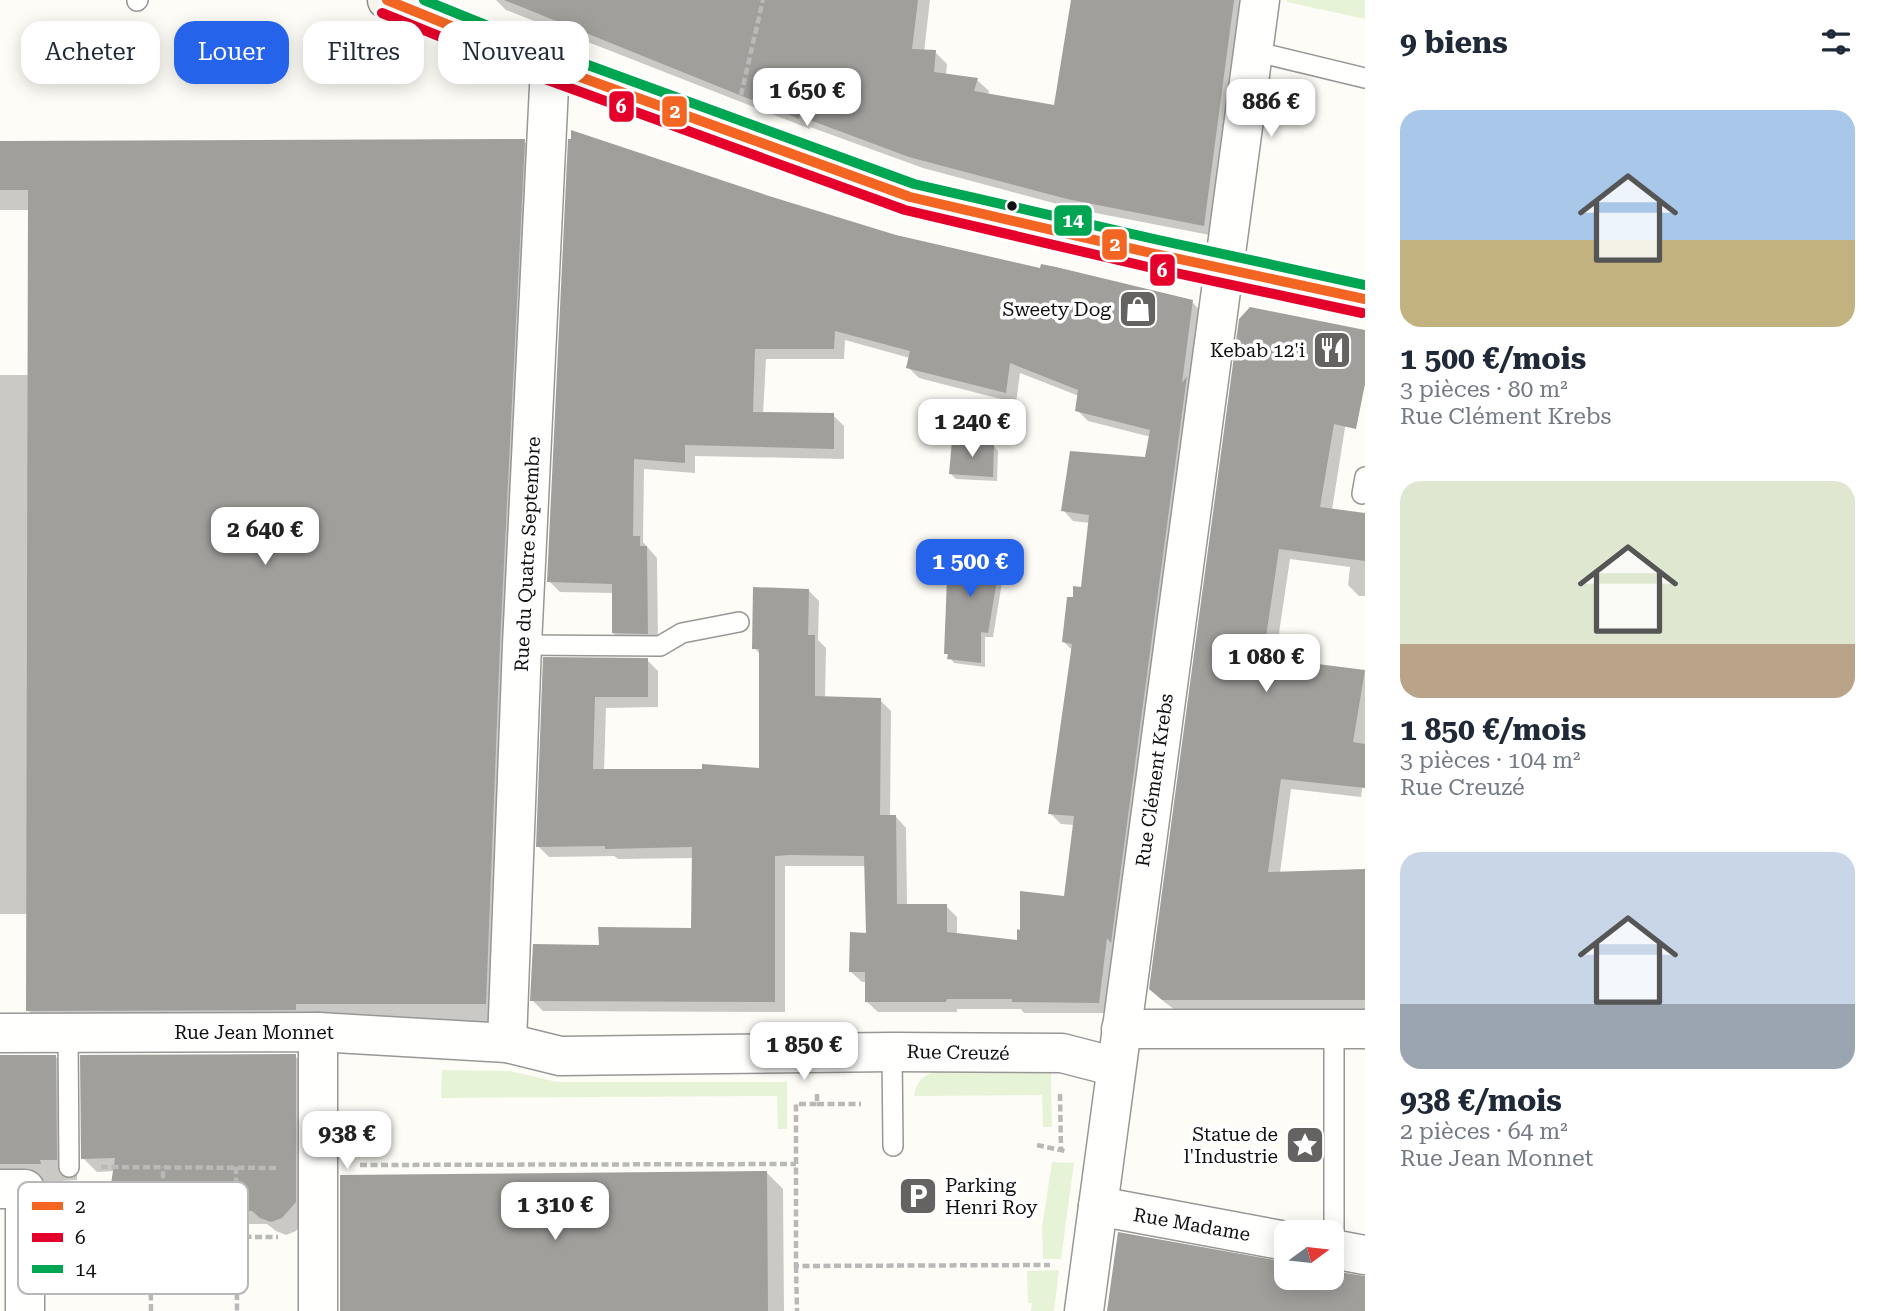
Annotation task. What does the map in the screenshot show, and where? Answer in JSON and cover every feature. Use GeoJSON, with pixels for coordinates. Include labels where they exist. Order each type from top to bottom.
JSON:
{"type":"FeatureCollection","features":[{"type":"Feature","properties":{"kind":"main road"},"geometry":{"type":"LineString","coordinates":[[387,0],[439,21]]}},
{"type":"Feature","properties":{"kind":"main road"},"geometry":{"type":"LineString","coordinates":[[589,80],[910,197],[1365,299]]}},
{"type":"Feature","properties":{"kind":"street","name":"Rue Clément Krebs"},"geometry":{"type":"LineString","coordinates":[[1084,1311],[1260,0]]}},
{"type":"Feature","properties":{"kind":"street","name":"Rue du Quatre Septembre"},"geometry":{"type":"LineString","coordinates":[[507,1043],[522,645],[549,84]]}},
{"type":"Feature","properties":{"kind":"street"},"geometry":{"type":"LineString","coordinates":[[1121,1029],[1349,1029]]}},
{"type":"Feature","properties":{"kind":"street","name":"Rue Jean Monnet"},"geometry":{"type":"LineString","coordinates":[[0,1032],[318,1032],[507,1043]]}},
{"type":"Feature","properties":{"kind":"street"},"geometry":{"type":"LineString","coordinates":[[318,1032],[318,1311]]}},
{"type":"Feature","properties":{"kind":"street","name":"Rue Creuzé"},"geometry":{"type":"LineString","coordinates":[[507,1043],[560,1056],[817,1052],[1062,1054],[1116,1067]]}},
{"type":"Feature","properties":{"kind":"street"},"geometry":{"type":"LineString","coordinates":[[0,1189],[18,1189]]}},
{"type":"Feature","properties":{"kind":"street","name":"Rue Madame"},"geometry":{"type":"LineString","coordinates":[[1098,1206],[1274,1239]]}},
{"type":"Feature","properties":{"kind":"lane"},"geometry":{"type":"LineString","coordinates":[[1253,51],[1365,78]]}},
{"type":"Feature","properties":{"kind":"lane"},"geometry":{"type":"LineString","coordinates":[[522,645],[660,646],[682,633],[739,622]]}},
{"type":"Feature","properties":{"kind":"lane"},"geometry":{"type":"LineString","coordinates":[[1344,1251],[1349,1029]]}},
{"type":"Feature","properties":{"kind":"lane"},"geometry":{"type":"LineString","coordinates":[[68,1032],[69,1167]]}},
{"type":"Feature","properties":{"kind":"lane"},"geometry":{"type":"LineString","coordinates":[[892,1052],[893,1146]]}},
{"type":"Feature","properties":{"kind":"path"},"geometry":{"type":"LineString","coordinates":[[730,132],[762,0]]}},
{"type":"Feature","properties":{"kind":"path"},"geometry":{"type":"LineString","coordinates":[[817,1052],[817,1104]]}},
{"type":"Feature","properties":{"kind":"path"},"geometry":{"type":"LineString","coordinates":[[1061,1150],[1062,1054]]}},
{"type":"Feature","properties":{"kind":"path"},"geometry":{"type":"LineString","coordinates":[[797,1311],[796,1104],[893,1104]]}},
{"type":"Feature","properties":{"kind":"path"},"geometry":{"type":"LineString","coordinates":[[1037,1145],[1104,1157]]}},
{"type":"Feature","properties":{"kind":"path"},"geometry":{"type":"LineString","coordinates":[[92,1167],[796,1164]]}},
{"type":"Feature","properties":{"kind":"path"},"geometry":{"type":"LineString","coordinates":[[163,1167],[163,1182]]}},
{"type":"Feature","properties":{"kind":"path"},"geometry":{"type":"LineString","coordinates":[[236,1167],[236,1182]]}},
{"type":"Feature","properties":{"kind":"path"},"geometry":{"type":"LineString","coordinates":[[248,1236],[318,1237]]}},
{"type":"Feature","properties":{"kind":"path"},"geometry":{"type":"LineString","coordinates":[[796,1266],[1050,1265]]}},
{"type":"Feature","properties":{"kind":"green space"},"geometry":{"type":"Polygon","coordinates":[[[1286,0],[1365,0],[1365,19],[1287,2],[1286,0]]]}},
{"type":"Feature","properties":{"kind":"green space"},"geometry":{"type":"Polygon","coordinates":[[[442,1070],[510,1071],[557,1082],[787,1082],[787,1129],[778,1129],[777,1096],[441,1098],[442,1070]]]}},
{"type":"Feature","properties":{"kind":"green space"},"geometry":{"type":"Polygon","coordinates":[[[938,1071],[1051,1071],[1052,1127],[1043,1127],[1042,1095],[914,1096],[922,1079],[938,1071]]]}},
{"type":"Feature","properties":{"kind":"green space"},"geometry":{"type":"Polygon","coordinates":[[[1052,1162],[1074,1163],[1061,1259],[1043,1259],[1042,1227],[1052,1162]]]}},
{"type":"Feature","properties":{"kind":"green space"},"geometry":{"type":"Polygon","coordinates":[[[1059,1270],[1054,1311],[1031,1311],[1032,1303],[1028,1303],[1027,1271],[1059,1270]]]}},
{"type":"Feature","properties":{"kind":"building"},"geometry":{"type":"Polygon","coordinates":[[[504,0],[918,0],[912,49],[936,50],[934,72],[978,78],[974,91],[1054,105],[1071,0],[1234,0],[1204,226],[1067,199],[909,157],[799,116],[799,119],[589,34],[589,21],[556,21],[504,0]]]}},
{"type":"Feature","properties":{"kind":"building"},"geometry":{"type":"Polygon","coordinates":[[[571,130],[896,235],[1040,268],[1041,264],[1056,267],[1193,300],[1182,383],[1187,376],[1111,943],[1107,938],[1099,1003],[1012,1002],[1012,999],[865,1002],[865,972],[849,972],[850,932],[866,933],[864,856],[789,855],[775,856],[775,1002],[530,1001],[533,944],[599,945],[598,927],[691,928],[692,847],[536,847],[543,657],[648,658],[648,697],[595,697],[593,769],[702,769],[702,764],[759,768],[759,649],[752,649],[753,587],[809,589],[808,635],[815,635],[815,696],[881,698],[880,815],[896,815],[897,904],[947,904],[947,932],[1017,940],[1017,929],[1020,930],[1020,891],[1064,896],[1074,816],[1048,814],[1072,644],[1062,642],[1067,597],[1073,597],[1073,586],[1081,587],[1089,515],[1061,511],[1070,451],[1145,457],[1150,430],[1075,411],[1078,390],[1010,363],[1006,393],[906,368],[910,351],[835,331],[834,349],[755,349],[753,412],[834,413],[834,449],[685,445],[685,463],[634,459],[633,536],[640,536],[640,546],[647,546],[648,634],[612,633],[612,584],[547,582],[568,139],[571,139],[571,130]]]}},
{"type":"Feature","properties":{"kind":"building"},"geometry":{"type":"Polygon","coordinates":[[[525,139],[500,644],[486,1004],[296,1004],[296,1010],[26,1011],[28,190],[0,190],[0,141],[525,139]]]}},
{"type":"Feature","properties":{"kind":"building"},"geometry":{"type":"Polygon","coordinates":[[[1250,307],[1365,330],[1365,384],[1356,429],[1334,424],[1320,507],[1365,513],[1365,561],[1279,549],[1263,657],[1365,670],[1353,742],[1365,744],[1365,788],[1281,779],[1268,872],[1365,869],[1365,1000],[1162,1000],[1149,989],[1239,319],[1250,307]]]}},
{"type":"Feature","properties":{"kind":"building"},"geometry":{"type":"Polygon","coordinates":[[[952,440],[994,444],[993,477],[949,474],[952,440]]]}},
{"type":"Feature","properties":{"kind":"building"},"geometry":{"type":"Polygon","coordinates":[[[960,542],[1003,545],[988,633],[981,632],[981,663],[947,659],[948,654],[944,654],[948,553],[959,554],[960,542]]]}},
{"type":"Feature","properties":{"kind":"building"},"geometry":{"type":"Polygon","coordinates":[[[296,1054],[296,1202],[282,1218],[271,1222],[248,1211],[248,1182],[111,1182],[115,1158],[81,1159],[80,1055],[296,1054]]]}},
{"type":"Feature","properties":{"kind":"building"},"geometry":{"type":"Polygon","coordinates":[[[0,1055],[56,1055],[57,1160],[40,1160],[41,1164],[0,1164],[0,1055]]]}},
{"type":"Feature","properties":{"kind":"building"},"geometry":{"type":"Polygon","coordinates":[[[767,1171],[768,1311],[340,1311],[340,1175],[767,1171]]]}},
{"type":"Feature","properties":{"kind":"building"},"geometry":{"type":"Polygon","coordinates":[[[1118,1232],[1274,1260],[1274,1290],[1344,1290],[1344,1273],[1365,1276],[1365,1311],[1107,1311],[1118,1232]]]}},
{"type":"Feature","properties":{"kind":"transit line","name":"2"},"geometry":{"type":"LineString","coordinates":[[387,0],[550,66],[910,197],[1365,299]]}},
{"type":"Feature","properties":{"kind":"transit line","name":"14"},"geometry":{"type":"LineString","coordinates":[[424,0],[555,53],[914,184],[1365,285]]}},
{"type":"Feature","properties":{"kind":"transit line","name":"6"},"geometry":{"type":"LineString","coordinates":[[382,13],[545,79],[905,210],[1148,267],[1362,313]]}},
{"type":"Feature","properties":{"kind":"place","name":"Sweety Dog"},"geometry":{"type":"Point","coordinates":[1138,309]}},
{"type":"Feature","properties":{"kind":"place","name":"Kebab 12'i"},"geometry":{"type":"Point","coordinates":[1332,350]}},
{"type":"Feature","properties":{"kind":"place","name":"Statue de l'Industrie"},"geometry":{"type":"Point","coordinates":[1305,1145]}},
{"type":"Feature","properties":{"kind":"place","name":"Parking Henri Roy"},"geometry":{"type":"Point","coordinates":[918,1196]}}]}
